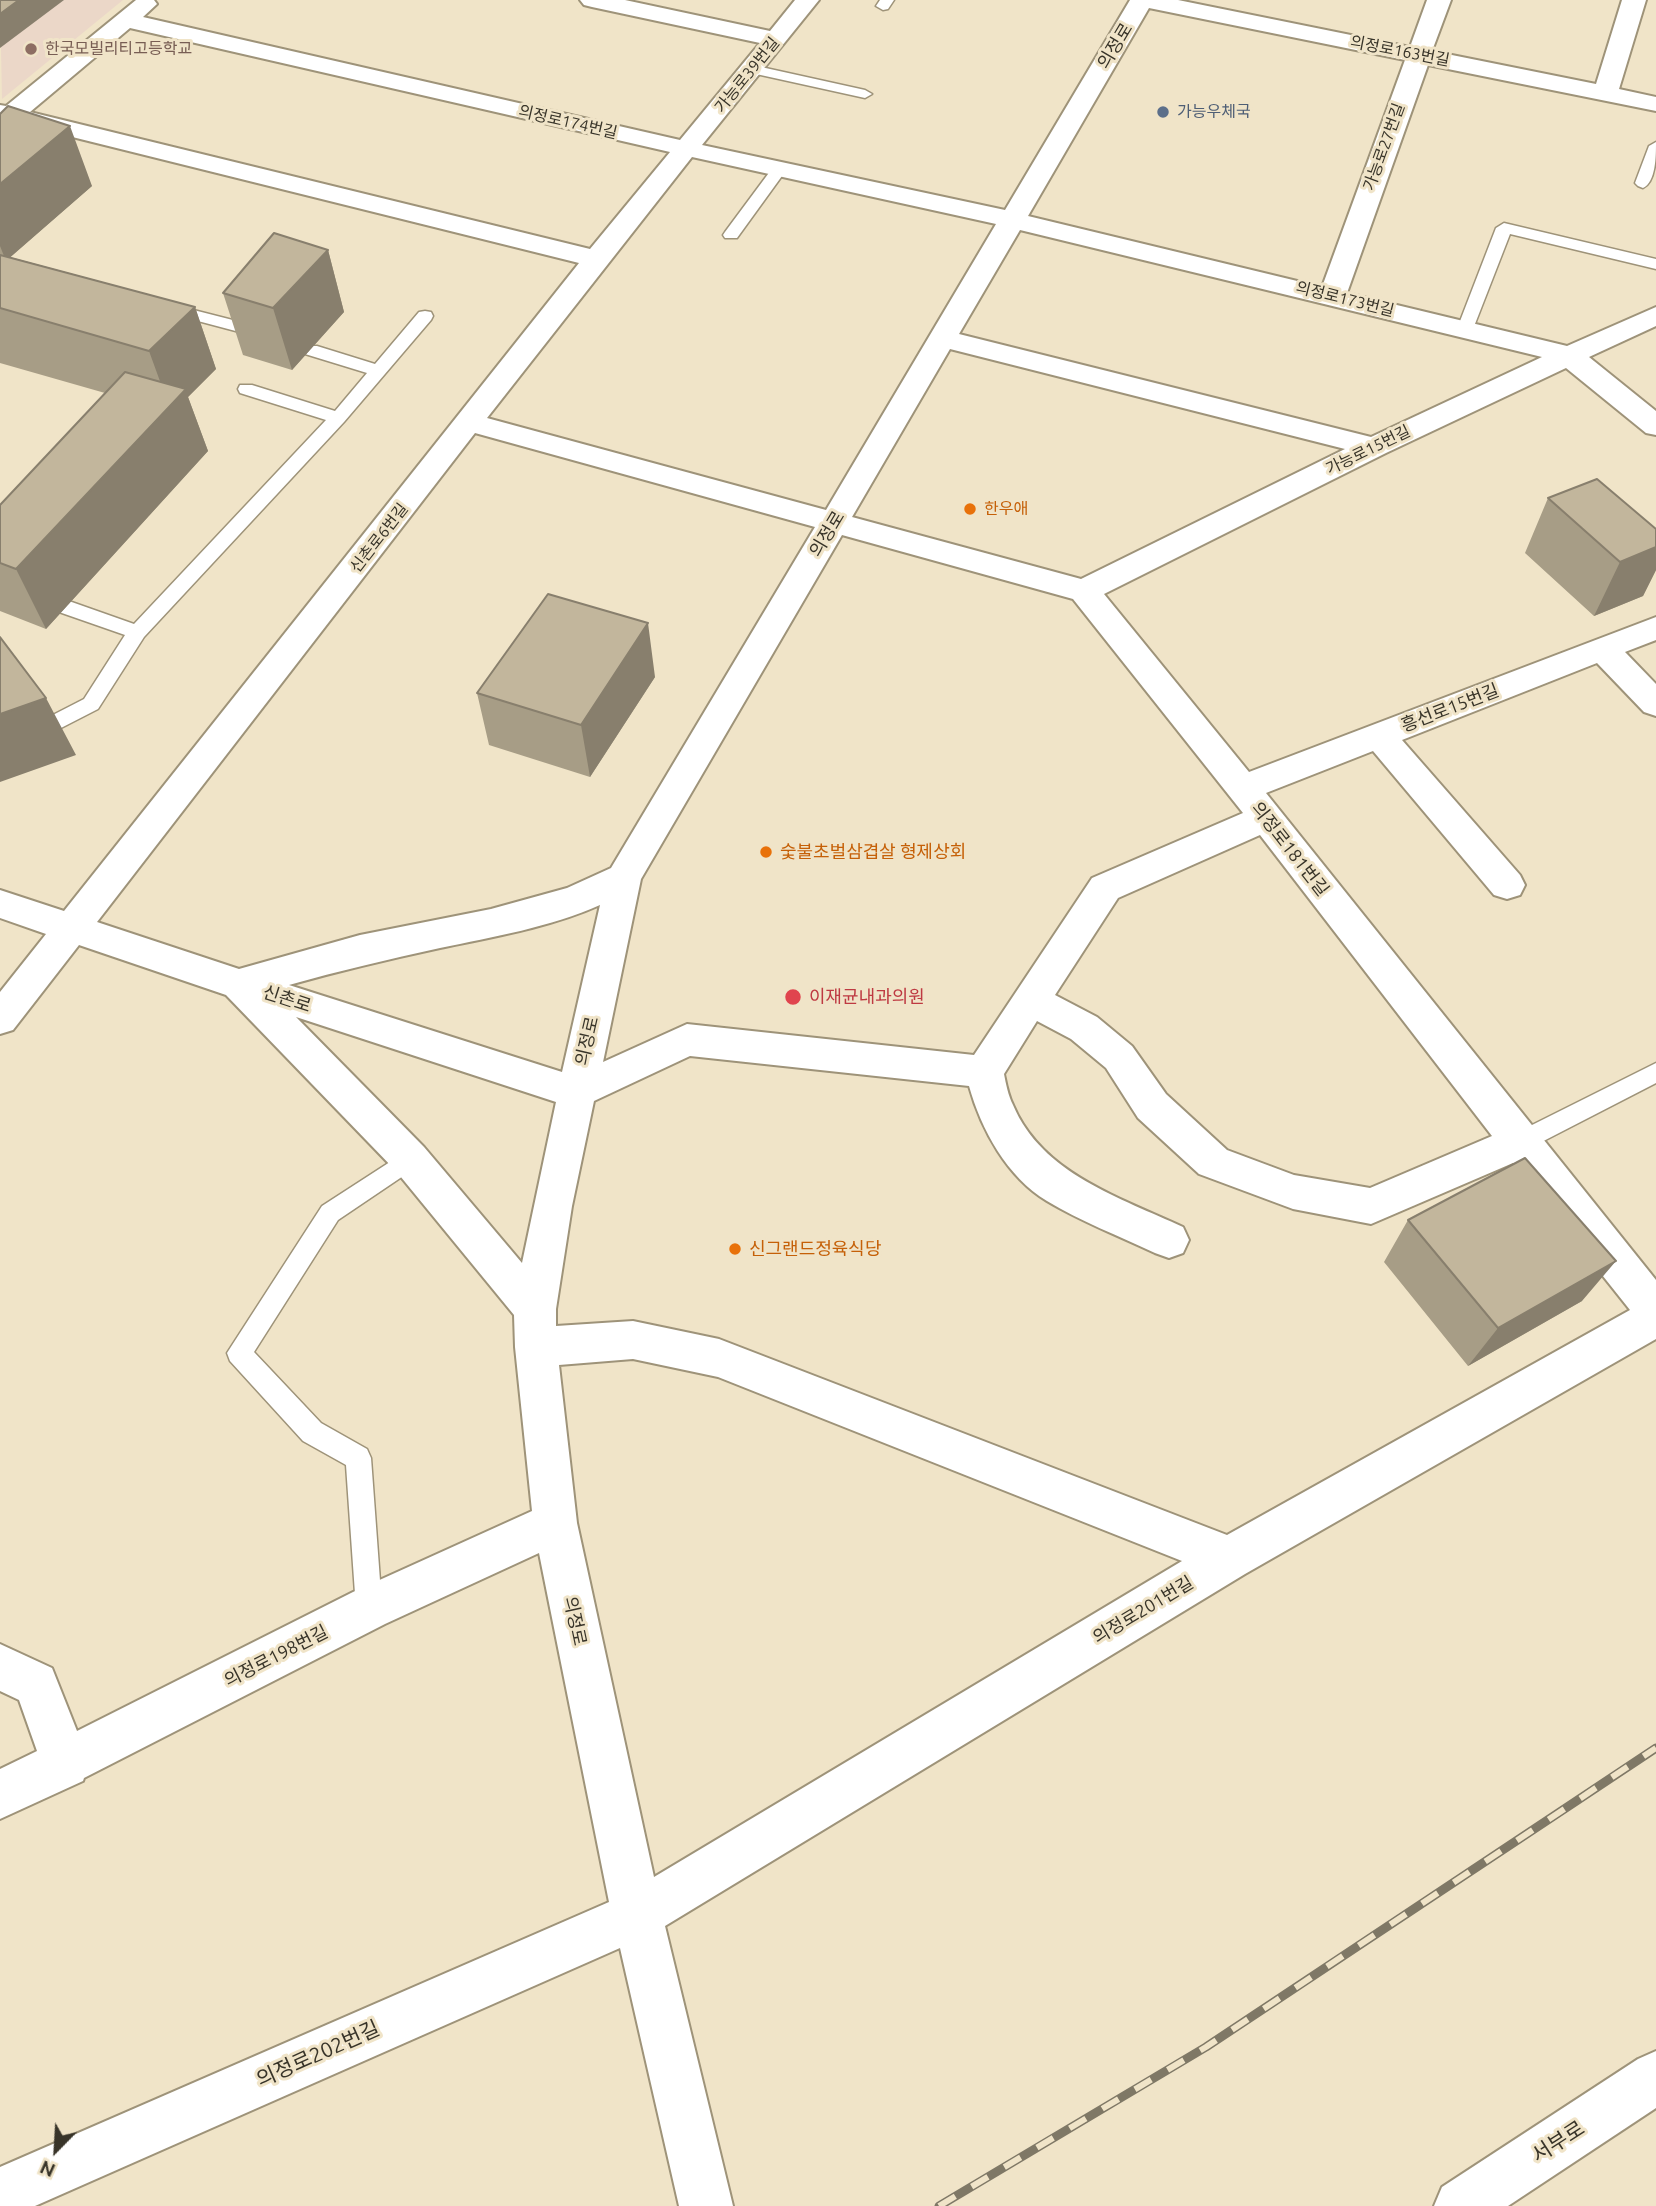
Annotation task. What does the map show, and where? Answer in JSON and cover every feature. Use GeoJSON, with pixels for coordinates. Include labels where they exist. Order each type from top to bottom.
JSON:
{"type":"FeatureCollection","features":[{"type":"Feature","properties":{"kind":"street"},"geometry":{"type":"LineString","coordinates":[[4,117],[149,0]]}},
{"type":"Feature","properties":{"kind":"street"},"geometry":{"type":"LineString","coordinates":[[592,0],[776,39]]}},
{"type":"Feature","properties":{"kind":"street","name":"가능로39번길"},"geometry":{"type":"LineString","coordinates":[[688,149],[807,0]]}},
{"type":"Feature","properties":{"kind":"street","name":"의정로163번길"},"geometry":{"type":"LineString","coordinates":[[1143,0],[1656,104]]}},
{"type":"Feature","properties":{"kind":"street","name":"의정로"},"geometry":{"type":"LineString","coordinates":[[706,2206],[637,1915],[555,1523],[536,1328],[552,1206],[624,877],[1143,0]]}},
{"type":"Feature","properties":{"kind":"street","name":"가능로27번길"},"geometry":{"type":"LineString","coordinates":[[1332,296],[1439,0]]}},
{"type":"Feature","properties":{"kind":"street"},"geometry":{"type":"LineString","coordinates":[[1605,94],[1634,0]]}},
{"type":"Feature","properties":{"kind":"street","name":"의정로174번길"},"geometry":{"type":"LineString","coordinates":[[125,20],[1012,220]]}},
{"type":"Feature","properties":{"kind":"street"},"geometry":{"type":"LineString","coordinates":[[4,117],[596,260]]}},
{"type":"Feature","properties":{"kind":"street","name":"신촌로6번길"},"geometry":{"type":"LineString","coordinates":[[0,1019],[596,260],[688,149]]}},
{"type":"Feature","properties":{"kind":"street","name":"의정로173번길"},"geometry":{"type":"LineString","coordinates":[[1012,220],[1568,355],[1656,426]]}},
{"type":"Feature","properties":{"kind":"street","name":"가능로15번길"},"geometry":{"type":"LineString","coordinates":[[1084,591],[1373,447],[1656,315]]}},
{"type":"Feature","properties":{"kind":"street"},"geometry":{"type":"LineString","coordinates":[[943,338],[1373,447]]}},
{"type":"Feature","properties":{"kind":"street"},"geometry":{"type":"LineString","coordinates":[[469,422],[1084,591]]}},
{"type":"Feature","properties":{"kind":"street","name":"의정로181번길"},"geometry":{"type":"LineString","coordinates":[[1084,591],[1656,1311]]}},
{"type":"Feature","properties":{"kind":"street","name":"흥선로15번길"},"geometry":{"type":"LineString","coordinates":[[1243,788],[1656,628]]}},
{"type":"Feature","properties":{"kind":"street"},"geometry":{"type":"LineString","coordinates":[[1603,649],[1656,704]]}},
{"type":"Feature","properties":{"kind":"street"},"geometry":{"type":"LineString","coordinates":[[1379,735],[1507,886]]}},
{"type":"Feature","properties":{"kind":"street"},"geometry":{"type":"LineString","coordinates":[[1169,1240],[1059,1188],[1024,1157],[995,1111],[984,1072],[1105,888],[1265,818]]}},
{"type":"Feature","properties":{"kind":"street"},"geometry":{"type":"LineString","coordinates":[[624,877],[576,900],[491,923],[360,950],[239,984],[410,1158],[536,1328],[633,1340],[719,1358],[1229,1558]]}},
{"type":"Feature","properties":{"kind":"street","name":"신촌로"},"geometry":{"type":"LineString","coordinates":[[0,904],[575,1092]]}},
{"type":"Feature","properties":{"kind":"street"},"geometry":{"type":"LineString","coordinates":[[1032,1001],[1084,1028],[1119,1057],[1152,1106],[1213,1162],[1293,1192],[1371,1206],[1520,1142]]}},
{"type":"Feature","properties":{"kind":"street"},"geometry":{"type":"LineString","coordinates":[[575,1092],[687,1040],[984,1072]]}},
{"type":"Feature","properties":{"kind":"street","name":"의정로201번길"},"geometry":{"type":"LineString","coordinates":[[637,1915],[1229,1558],[1656,1318]]}},
{"type":"Feature","properties":{"kind":"street","name":"의정로198번길"},"geometry":{"type":"LineString","coordinates":[[0,1795],[66,1764],[369,1608],[555,1523]]}},
{"type":"Feature","properties":{"kind":"street"},"geometry":{"type":"LineString","coordinates":[[0,1667],[36,1684],[66,1764]]}},
{"type":"Feature","properties":{"kind":"street","name":"의정로202번길"},"geometry":{"type":"LineString","coordinates":[[0,2194],[637,1915]]}},
{"type":"Feature","properties":{"kind":"street","name":"서부로"},"geometry":{"type":"LineString","coordinates":[[1461,2206],[1656,2077]]}},
{"type":"Feature","properties":{"kind":"lane"},"geometry":{"type":"LineString","coordinates":[[752,69],[865,94]]}},
{"type":"Feature","properties":{"kind":"lane"},"geometry":{"type":"LineString","coordinates":[[1643,183],[1656,146]]}},
{"type":"Feature","properties":{"kind":"lane"},"geometry":{"type":"LineString","coordinates":[[731,235],[779,169]]}},
{"type":"Feature","properties":{"kind":"lane"},"geometry":{"type":"LineString","coordinates":[[1465,329],[1504,228],[1656,264]]}},
{"type":"Feature","properties":{"kind":"lane"},"geometry":{"type":"LineString","coordinates":[[157,306],[261,333]]}},
{"type":"Feature","properties":{"kind":"lane"},"geometry":{"type":"LineString","coordinates":[[54,723],[91,704],[138,632],[338,418],[425,316]]}},
{"type":"Feature","properties":{"kind":"lane"},"geometry":{"type":"LineString","coordinates":[[311,349],[378,371]]}},
{"type":"Feature","properties":{"kind":"lane"},"geometry":{"type":"LineString","coordinates":[[246,389],[338,418]]}},
{"type":"Feature","properties":{"kind":"lane"},"geometry":{"type":"LineString","coordinates":[[66,607],[138,632]]}},
{"type":"Feature","properties":{"kind":"lane"},"geometry":{"type":"LineString","coordinates":[[1520,1142],[1656,1072]]}},
{"type":"Feature","properties":{"kind":"lane"},"geometry":{"type":"LineString","coordinates":[[369,1608],[358,1458],[312,1432],[239,1353],[330,1213],[410,1158]]}},
{"type":"Feature","properties":{"kind":"shaded area","name":"한국모빌리티고등학교"},"geometry":{"type":"Polygon","coordinates":[[[0,0],[123,0],[2,99],[0,0]]]}},
{"type":"Feature","properties":{"kind":"building"},"geometry":{"type":"Polygon","coordinates":[[[0,0],[19,0],[0,14],[0,0]]]}},
{"type":"Feature","properties":{"kind":"building"},"geometry":{"type":"Polygon","coordinates":[[[8,106],[70,126],[0,184],[0,114],[8,106]]]}},
{"type":"Feature","properties":{"kind":"building"},"geometry":{"type":"Polygon","coordinates":[[[274,233],[328,250],[273,308],[223,293],[274,233]]]}},
{"type":"Feature","properties":{"kind":"building"},"geometry":{"type":"Polygon","coordinates":[[[0,255],[195,307],[149,351],[0,308],[0,255]]]}},
{"type":"Feature","properties":{"kind":"building"},"geometry":{"type":"Polygon","coordinates":[[[125,372],[186,389],[16,569],[0,563],[0,505],[125,372]]]}},
{"type":"Feature","properties":{"kind":"building"},"geometry":{"type":"Polygon","coordinates":[[[1597,479],[1656,529],[1656,547],[1620,562],[1548,498],[1597,479]]]}},
{"type":"Feature","properties":{"kind":"building"},"geometry":{"type":"Polygon","coordinates":[[[548,594],[648,623],[581,725],[477,693],[548,594]]]}},
{"type":"Feature","properties":{"kind":"building"},"geometry":{"type":"Polygon","coordinates":[[[0,637],[46,698],[0,714],[0,637]]]}},
{"type":"Feature","properties":{"kind":"building"},"geometry":{"type":"Polygon","coordinates":[[[1525,1158],[1616,1261],[1498,1328],[1408,1220],[1525,1158]]]}},
{"type":"Feature","properties":{"kind":"railway"},"geometry":{"type":"LineString","coordinates":[[939,2206],[1206,2047],[1656,1748]]}},
{"type":"Feature","properties":{"kind":"place","name":"한국모빌리티고등학교"},"geometry":{"type":"Point","coordinates":[31,49]}},
{"type":"Feature","properties":{"kind":"place","name":"가능우체국"},"geometry":{"type":"Point","coordinates":[1163,112]}},
{"type":"Feature","properties":{"kind":"place","name":"한우애"},"geometry":{"type":"Point","coordinates":[970,509]}},
{"type":"Feature","properties":{"kind":"place","name":"숯불초벌삼겹살 형제상회"},"geometry":{"type":"Point","coordinates":[766,852]}},
{"type":"Feature","properties":{"kind":"place","name":"이재균내과의원"},"geometry":{"type":"Point","coordinates":[793,997]}},
{"type":"Feature","properties":{"kind":"place","name":"신그랜드정육식당"},"geometry":{"type":"Point","coordinates":[735,1249]}}]}
